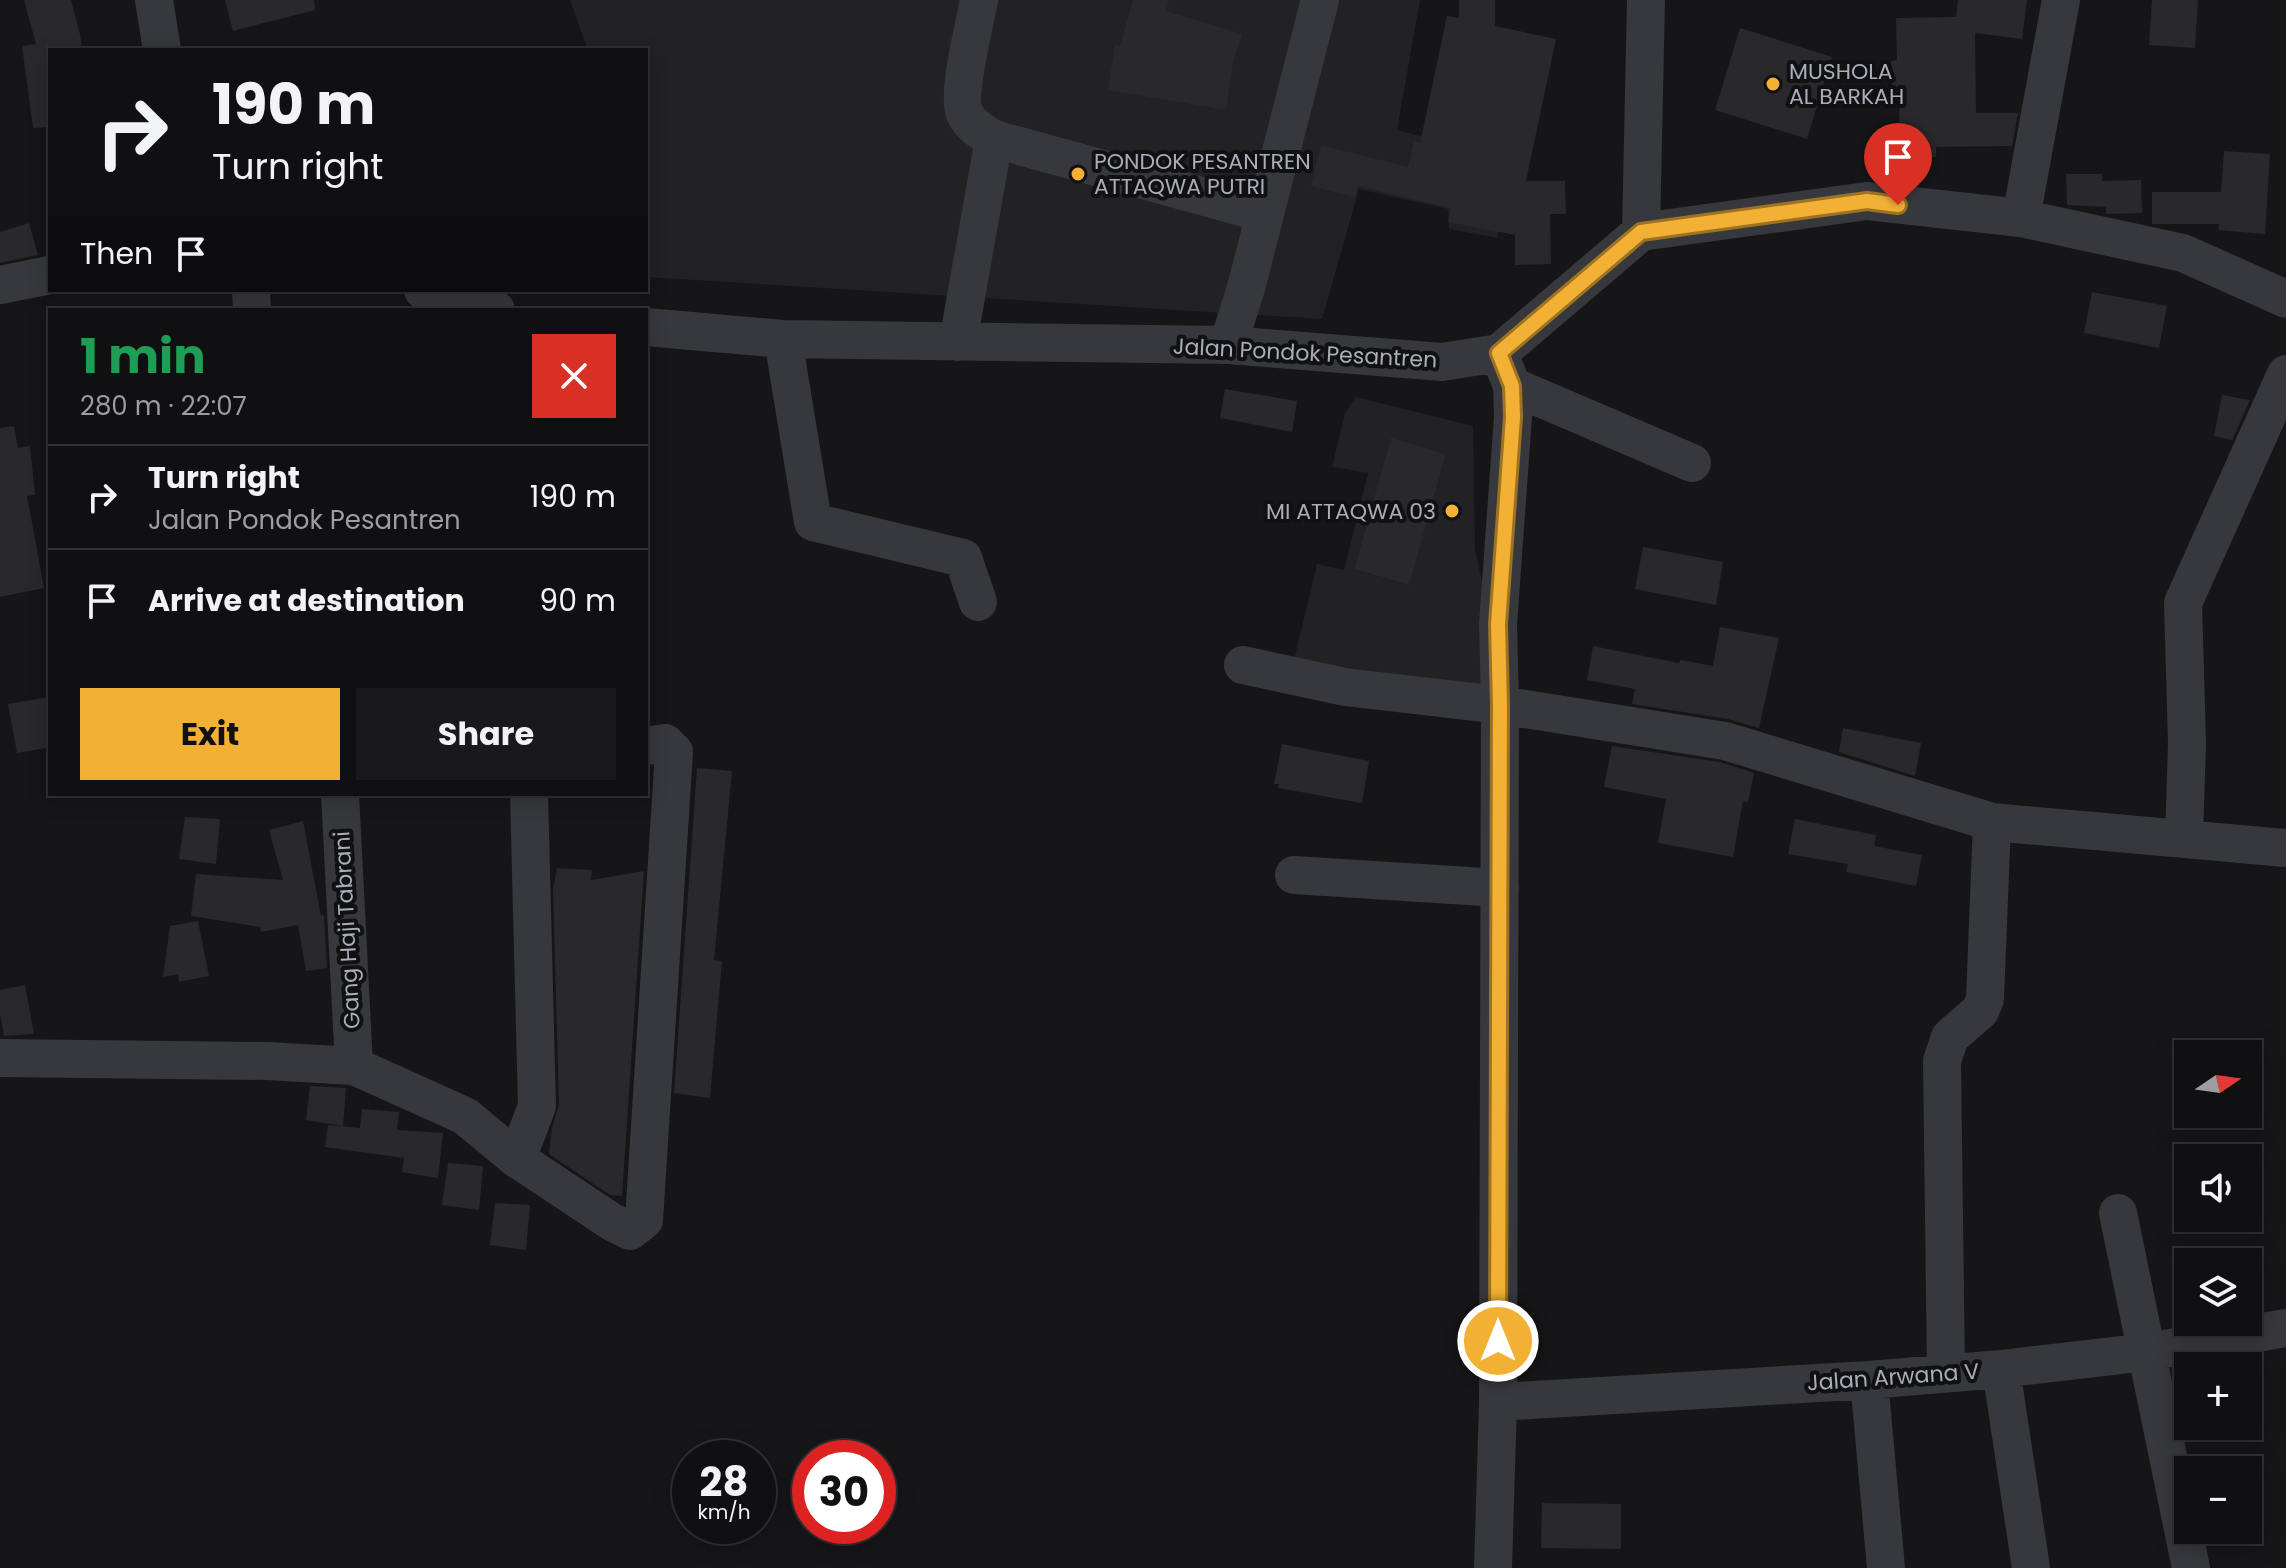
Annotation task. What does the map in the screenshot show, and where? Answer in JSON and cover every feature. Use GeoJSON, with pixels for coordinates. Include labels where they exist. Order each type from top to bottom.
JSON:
{"type":"FeatureCollection","features":[{"type":"Feature","properties":{"kind":"street"},"geometry":{"type":"LineString","coordinates":[[154,0],[162,48]]}},
{"type":"Feature","properties":{"kind":"street"},"geometry":{"type":"LineString","coordinates":[[979,0],[963,84],[964,113],[979,131],[994,139],[1263,213]]}},
{"type":"Feature","properties":{"kind":"street"},"geometry":{"type":"LineString","coordinates":[[1228,345],[1246,288],[1320,0]]}},
{"type":"Feature","properties":{"kind":"street"},"geometry":{"type":"LineString","coordinates":[[1641,232],[1646,0]]}},
{"type":"Feature","properties":{"kind":"street"},"geometry":{"type":"LineString","coordinates":[[2021,218],[2061,0]]}},
{"type":"Feature","properties":{"kind":"street"},"geometry":{"type":"LineString","coordinates":[[958,342],[994,139]]}},
{"type":"Feature","properties":{"kind":"street"},"geometry":{"type":"LineString","coordinates":[[1493,1568],[1498,1402],[1498,624],[1511,465],[1505,370],[1641,232],[1867,201],[2021,218],[2183,253],[2286,299]]}},
{"type":"Feature","properties":{"kind":"street"},"geometry":{"type":"LineString","coordinates":[[0,285],[48,275]]}},
{"type":"Feature","properties":{"kind":"street"},"geometry":{"type":"LineString","coordinates":[[430,292],[489,308]]}},
{"type":"Feature","properties":{"kind":"street","name":"Jalan Pondok Pesantren"},"geometry":{"type":"LineString","coordinates":[[648,327],[783,339],[1228,345],[1505,370]]}},
{"type":"Feature","properties":{"kind":"street"},"geometry":{"type":"LineString","coordinates":[[783,339],[813,522],[963,558],[978,602]]}},
{"type":"Feature","properties":{"kind":"street"},"geometry":{"type":"LineString","coordinates":[[1505,370],[1692,463]]}},
{"type":"Feature","properties":{"kind":"street"},"geometry":{"type":"LineString","coordinates":[[2184,839],[2187,743],[2183,603],[2286,374]]}},
{"type":"Feature","properties":{"kind":"street"},"geometry":{"type":"LineString","coordinates":[[1243,665],[1345,687],[1500,705],[1725,741],[1992,822],[2286,848]]}},
{"type":"Feature","properties":{"kind":"street"},"geometry":{"type":"LineString","coordinates":[[0,1058],[354,1066],[465,1116],[517,1159],[630,1231],[644,1220],[674,752],[665,743],[648,746]]}},
{"type":"Feature","properties":{"kind":"street","name":"Gang Haji Tabrani"},"geometry":{"type":"LineString","coordinates":[[343,796],[354,1066]]}},
{"type":"Feature","properties":{"kind":"street"},"geometry":{"type":"LineString","coordinates":[[517,1159],[537,1106],[529,796]]}},
{"type":"Feature","properties":{"kind":"street"},"geometry":{"type":"LineString","coordinates":[[1946,1373],[1942,1061],[1950,1037],[1980,1011],[1985,999],[1992,822]]}},
{"type":"Feature","properties":{"kind":"street"},"geometry":{"type":"LineString","coordinates":[[1294,875],[1500,888]]}},
{"type":"Feature","properties":{"kind":"street"},"geometry":{"type":"LineString","coordinates":[[2118,1213],[2191,1568]]}},
{"type":"Feature","properties":{"kind":"street","name":"Jalan Arwana V"},"geometry":{"type":"LineString","coordinates":[[1498,1402],[2001,1369],[2147,1352],[2286,1328]]}},
{"type":"Feature","properties":{"kind":"street"},"geometry":{"type":"LineString","coordinates":[[2001,1369],[2031,1568]]}},
{"type":"Feature","properties":{"kind":"street"},"geometry":{"type":"LineString","coordinates":[[1869,1380],[1886,1568]]}},
{"type":"Feature","properties":{"kind":"shaded area","name":"PONDOK PESANTREN ATTAQWA PUTRI"},"geometry":{"type":"Polygon","coordinates":[[[570,0],[1420,0],[1397,130],[1513,159],[1497,238],[1449,229],[1448,209],[1359,189],[1322,319],[648,277],[648,48],[587,48],[570,0]]]}},
{"type":"Feature","properties":{"kind":"shaded area","name":"MI ATTAQWA 03"},"geometry":{"type":"Polygon","coordinates":[[[1356,397],[1473,426],[1475,550],[1507,695],[1292,668],[1317,564],[1344,570],[1368,473],[1332,467],[1345,413],[1356,397]],[[1391,439],[1354,569],[1408,585],[1446,454],[1391,439]]]}},
{"type":"Feature","properties":{"kind":"building"},"geometry":{"type":"Polygon","coordinates":[[[24,0],[71,0],[82,48],[48,48],[48,127],[33,128],[22,46],[36,44],[24,0]]]}},
{"type":"Feature","properties":{"kind":"building"},"geometry":{"type":"Polygon","coordinates":[[[225,0],[314,0],[315,10],[233,31],[225,0]]]}},
{"type":"Feature","properties":{"kind":"building"},"geometry":{"type":"Polygon","coordinates":[[[1133,0],[1169,0],[1166,11],[1242,34],[1233,63],[1226,110],[1108,90],[1115,45],[1120,46],[1133,0]]]}},
{"type":"Feature","properties":{"kind":"building"},"geometry":{"type":"Polygon","coordinates":[[[1459,0],[1495,0],[1495,26],[1556,39],[1526,181],[1565,181],[1566,214],[1550,214],[1551,264],[1515,265],[1515,235],[1448,222],[1451,208],[1358,186],[1355,197],[1311,186],[1321,145],[1408,167],[1414,142],[1420,143],[1447,16],[1459,18],[1459,0]]]}},
{"type":"Feature","properties":{"kind":"building"},"geometry":{"type":"Polygon","coordinates":[[[1958,0],[2027,0],[2022,39],[1975,33],[1976,113],[2018,113],[2012,146],[1936,147],[1936,157],[1900,157],[1899,94],[1892,94],[1891,61],[1897,60],[1896,18],[1956,17],[1958,0]]]}},
{"type":"Feature","properties":{"kind":"building"},"geometry":{"type":"Polygon","coordinates":[[[2152,0],[2198,0],[2195,48],[2149,45],[2152,0]]]}},
{"type":"Feature","properties":{"kind":"building","name":"MUSHOLA AL BARKAH"},"geometry":{"type":"Polygon","coordinates":[[[1740,28],[1832,57],[1807,139],[1715,110],[1740,28]]]}},
{"type":"Feature","properties":{"kind":"building"},"geometry":{"type":"Polygon","coordinates":[[[2224,151],[2270,154],[2265,234],[2218,230],[2219,224],[2152,224],[2152,192],[2221,192],[2224,151]]]}},
{"type":"Feature","properties":{"kind":"building"},"geometry":{"type":"Polygon","coordinates":[[[2066,174],[2102,174],[2102,181],[2141,180],[2142,213],[2106,214],[2106,207],[2067,205],[2066,174]]]}},
{"type":"Feature","properties":{"kind":"building"},"geometry":{"type":"Polygon","coordinates":[[[29,223],[38,255],[0,263],[0,232],[29,223]]]}},
{"type":"Feature","properties":{"kind":"building"},"geometry":{"type":"Polygon","coordinates":[[[2092,292],[2167,306],[2159,348],[2084,333],[2092,292]]]}},
{"type":"Feature","properties":{"kind":"building"},"geometry":{"type":"Polygon","coordinates":[[[1225,389],[1297,401],[1292,432],[1220,418],[1225,389]]]}},
{"type":"Feature","properties":{"kind":"building"},"geometry":{"type":"Polygon","coordinates":[[[2222,395],[2250,400],[2232,440],[2214,436],[2222,395]]]}},
{"type":"Feature","properties":{"kind":"building"},"geometry":{"type":"Polygon","coordinates":[[[14,426],[18,448],[30,446],[35,495],[27,496],[44,588],[0,597],[0,428],[14,426]]]}},
{"type":"Feature","properties":{"kind":"building"},"geometry":{"type":"Polygon","coordinates":[[[1391,438],[1446,454],[1409,585],[1354,569],[1391,438]]]}},
{"type":"Feature","properties":{"kind":"building"},"geometry":{"type":"Polygon","coordinates":[[[1643,547],[1723,562],[1716,605],[1635,589],[1643,547]]]}},
{"type":"Feature","properties":{"kind":"building"},"geometry":{"type":"Polygon","coordinates":[[[1720,627],[1779,638],[1759,728],[1728,719],[1632,704],[1635,689],[1587,680],[1593,646],[1679,663],[1680,660],[1713,666],[1720,627]]]}},
{"type":"Feature","properties":{"kind":"building"},"geometry":{"type":"Polygon","coordinates":[[[48,697],[48,747],[17,753],[8,704],[48,697]]]}},
{"type":"Feature","properties":{"kind":"building"},"geometry":{"type":"Polygon","coordinates":[[[1843,728],[1921,743],[1915,776],[1839,752],[1843,728]]]}},
{"type":"Feature","properties":{"kind":"building"},"geometry":{"type":"Polygon","coordinates":[[[1282,744],[1369,761],[1362,803],[1278,788],[1279,784],[1274,784],[1282,744]]]}},
{"type":"Feature","properties":{"kind":"building"},"geometry":{"type":"Polygon","coordinates":[[[1612,746],[1720,762],[1754,773],[1748,802],[1743,801],[1733,857],[1658,843],[1666,799],[1604,787],[1612,746]]]}},
{"type":"Feature","properties":{"kind":"building"},"geometry":{"type":"Polygon","coordinates":[[[697,768],[732,771],[714,960],[722,961],[710,1098],[674,1093],[697,768]]]}},
{"type":"Feature","properties":{"kind":"building"},"geometry":{"type":"Polygon","coordinates":[[[185,817],[220,819],[216,864],[179,859],[185,817]]]}},
{"type":"Feature","properties":{"kind":"building"},"geometry":{"type":"Polygon","coordinates":[[[1795,819],[1876,835],[1874,846],[1922,855],[1916,886],[1846,872],[1848,864],[1788,854],[1795,819]]]}},
{"type":"Feature","properties":{"kind":"building"},"geometry":{"type":"Polygon","coordinates":[[[303,821],[321,916],[324,915],[327,968],[306,971],[298,925],[261,932],[260,927],[191,916],[196,874],[283,880],[269,830],[303,821]]]}},
{"type":"Feature","properties":{"kind":"building"},"geometry":{"type":"Polygon","coordinates":[[[557,868],[592,870],[591,880],[644,871],[622,1196],[610,1195],[549,1154],[559,1105],[553,890],[557,868]]]}},
{"type":"Feature","properties":{"kind":"building"},"geometry":{"type":"Polygon","coordinates":[[[198,921],[209,976],[179,982],[178,974],[163,977],[170,926],[198,921]]]}},
{"type":"Feature","properties":{"kind":"building"},"geometry":{"type":"Polygon","coordinates":[[[25,985],[34,1034],[4,1036],[0,990],[25,985]]]}},
{"type":"Feature","properties":{"kind":"building"},"geometry":{"type":"Polygon","coordinates":[[[310,1086],[346,1088],[343,1126],[306,1120],[310,1086]]]}},
{"type":"Feature","properties":{"kind":"building"},"geometry":{"type":"Polygon","coordinates":[[[362,1109],[399,1112],[397,1130],[443,1133],[438,1178],[402,1172],[404,1158],[325,1147],[328,1125],[360,1128],[362,1109]]]}},
{"type":"Feature","properties":{"kind":"building"},"geometry":{"type":"Polygon","coordinates":[[[448,1163],[483,1166],[479,1210],[442,1205],[448,1163]]]}},
{"type":"Feature","properties":{"kind":"building"},"geometry":{"type":"Polygon","coordinates":[[[495,1203],[530,1205],[526,1250],[490,1245],[495,1203]]]}},
{"type":"Feature","properties":{"kind":"building"},"geometry":{"type":"Polygon","coordinates":[[[1542,1503],[1621,1504],[1621,1549],[1541,1548],[1542,1503]]]}},
{"type":"Feature","properties":{"kind":"place","name":"MUSHOLA AL BARKAH"},"geometry":{"type":"Point","coordinates":[1773,84]}},
{"type":"Feature","properties":{"kind":"place","name":"PONDOK PESANTREN ATTAQWA PUTRI"},"geometry":{"type":"Point","coordinates":[1078,174]}},
{"type":"Feature","properties":{"kind":"place","name":"MI ATTAQWA 03"},"geometry":{"type":"Point","coordinates":[1452,511]}},
{"type":"Feature","properties":{"kind":"route"},"geometry":{"type":"LineString","coordinates":[[1498,1341],[1498,624],[1513,417],[1512,386],[1499,353],[1641,232],[1867,201],[1898,205]]}}]}
